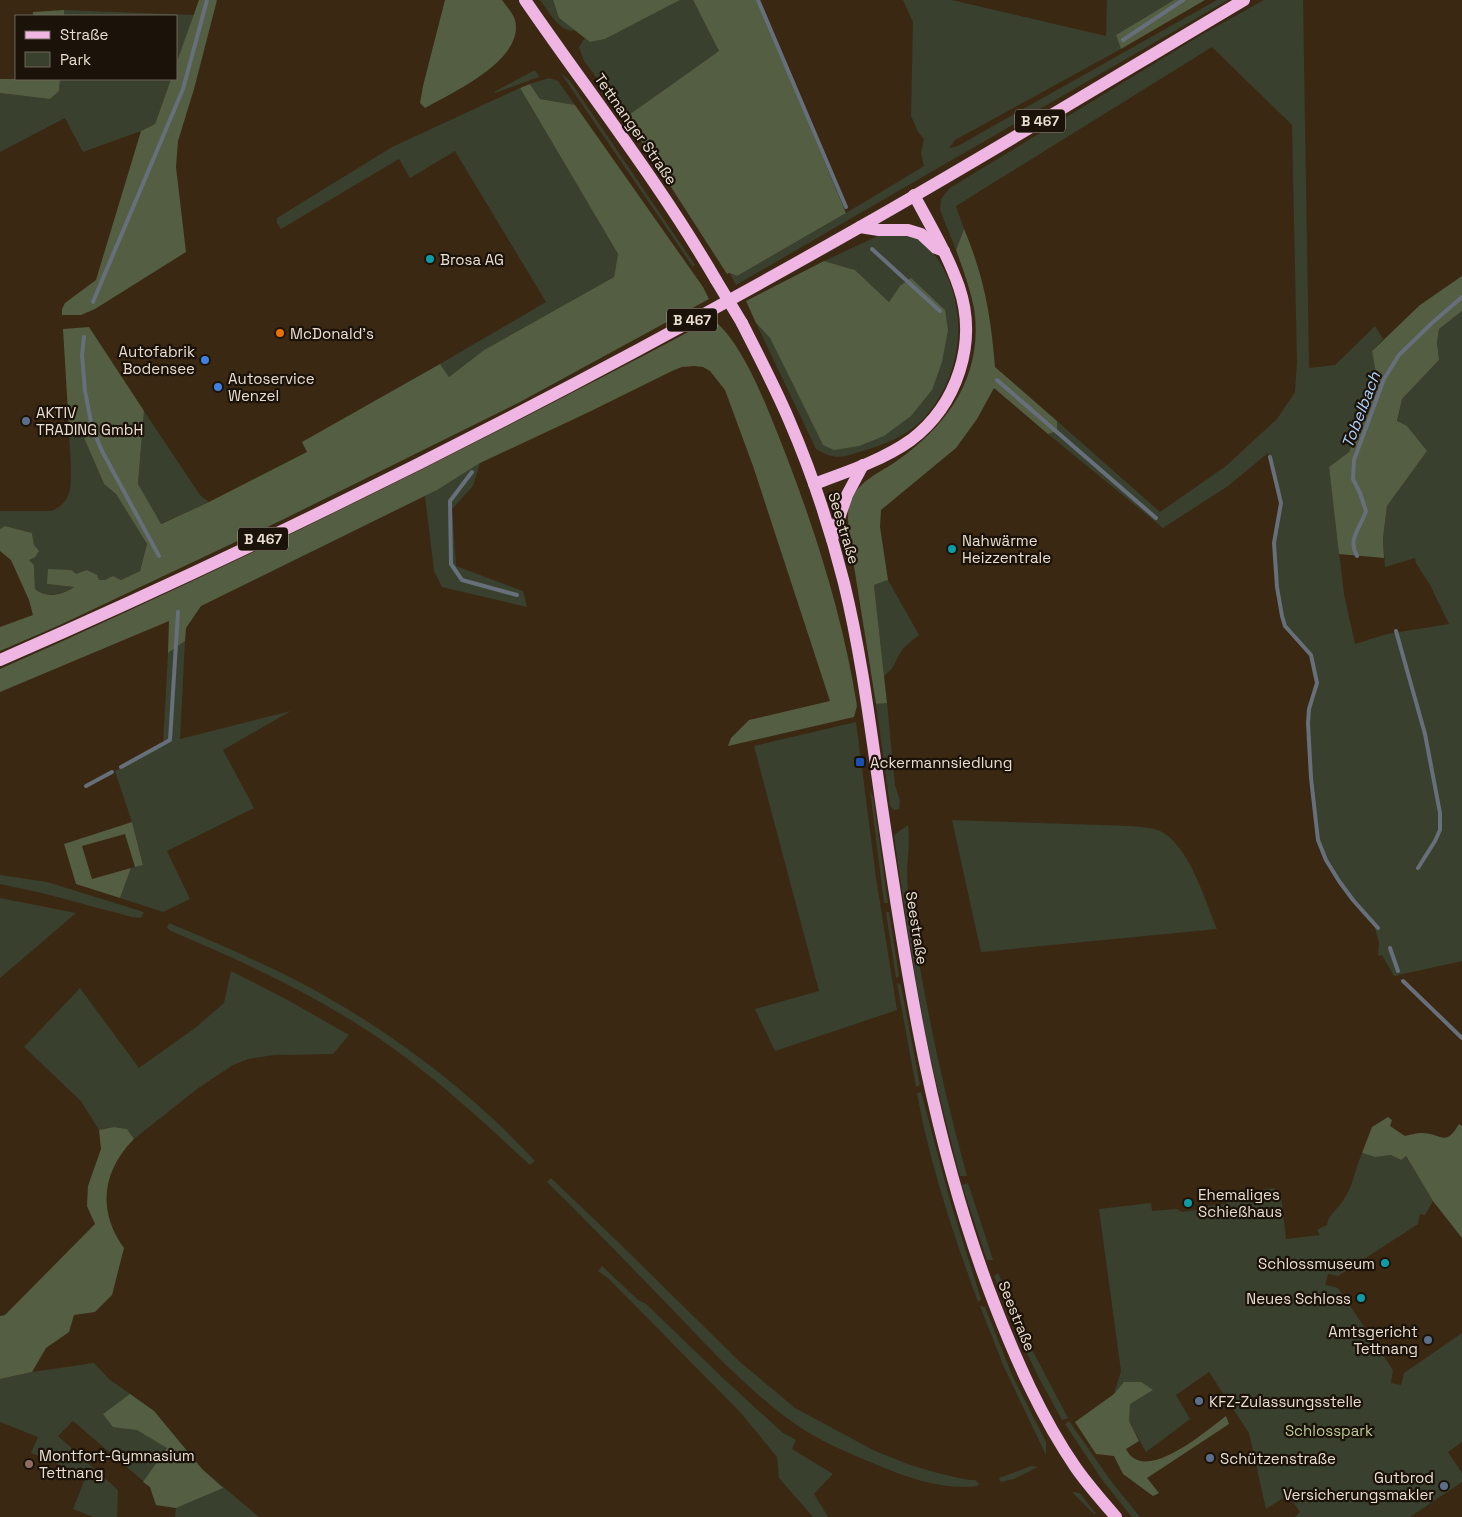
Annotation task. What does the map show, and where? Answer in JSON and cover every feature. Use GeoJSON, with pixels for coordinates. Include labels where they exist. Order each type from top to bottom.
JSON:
{"type":"FeatureCollection","features":[{"type":"Feature","properties":{"kind":"main road","name":"Tettnanger Straße"},"geometry":{"type":"LineString","coordinates":[[525,0],[645,168],[700,251],[742,323]]}},
{"type":"Feature","properties":{"kind":"main road","name":"B 467"},"geometry":{"type":"LineString","coordinates":[[0,660],[119,607],[286,528],[410,467],[688,322],[860,227],[1244,0]]}},
{"type":"Feature","properties":{"kind":"main road"},"geometry":{"type":"LineString","coordinates":[[814,484],[886,454],[910,440],[930,422],[953,390],[960,374],[965,352],[965,314],[960,289],[944,251],[914,195]]}},
{"type":"Feature","properties":{"kind":"main road"},"geometry":{"type":"LineString","coordinates":[[860,227],[879,230],[908,230],[921,234],[936,248],[944,251]]}},
{"type":"Feature","properties":{"kind":"main road","name":"Seestraße"},"geometry":{"type":"LineString","coordinates":[[742,323],[789,419],[814,484],[832,539],[844,585],[860,663],[913,1009],[929,1086],[953,1184],[982,1272],[1006,1334],[1032,1391],[1051,1428],[1078,1471],[1116,1517]]}},
{"type":"Feature","properties":{"kind":"main road"},"geometry":{"type":"LineString","coordinates":[[832,539],[846,496],[863,464]]}},
{"type":"Feature","properties":{"kind":"green space"},"geometry":{"type":"Polygon","coordinates":[[[199,0],[217,0],[194,89],[178,141],[176,167],[186,252],[95,309],[81,315],[62,315],[65,303],[96,280],[141,131],[155,124],[171,80],[178,80],[178,58],[199,0]]]}},
{"type":"Feature","properties":{"kind":"green space"},"geometry":{"type":"Polygon","coordinates":[[[445,0],[502,0],[514,17],[515,35],[509,48],[484,73],[425,108],[420,103],[423,86],[445,0]]]}},
{"type":"Feature","properties":{"kind":"green space"},"geometry":{"type":"Polygon","coordinates":[[[540,0],[553,0],[559,18],[575,30],[559,25],[540,0]]]}},
{"type":"Feature","properties":{"kind":"green space"},"geometry":{"type":"Polygon","coordinates":[[[553,0],[680,0],[605,39],[590,42],[559,18],[553,0]]]}},
{"type":"Feature","properties":{"kind":"green space"},"geometry":{"type":"Polygon","coordinates":[[[680,0],[693,0],[719,51],[626,117],[584,61],[579,47],[585,38],[590,42],[605,39],[680,0]]]}},
{"type":"Feature","properties":{"kind":"green space"},"geometry":{"type":"Polygon","coordinates":[[[693,0],[757,0],[846,213],[737,276],[727,274],[626,117],[719,51],[693,0]]]}},
{"type":"Feature","properties":{"kind":"green space"},"geometry":{"type":"Polygon","coordinates":[[[903,0],[952,0],[1106,36],[1107,0],[1174,0],[1116,35],[1121,49],[955,140],[949,148],[958,146],[1217,0],[1228,0],[736,285],[730,274],[737,276],[924,166],[921,153],[924,139],[918,132],[911,116],[913,22],[903,0]]]}},
{"type":"Feature","properties":{"kind":"green space"},"geometry":{"type":"Polygon","coordinates":[[[1174,0],[1205,0],[1121,49],[1116,35],[1174,0]]]}},
{"type":"Feature","properties":{"kind":"green space"},"geometry":{"type":"Polygon","coordinates":[[[1264,0],[1303,0],[1309,368],[1335,365],[1375,326],[1383,339],[1372,351],[1376,374],[1364,418],[1349,452],[1329,467],[1344,594],[1355,644],[1387,634],[1449,624],[1415,558],[1385,567],[1383,538],[1387,506],[1427,451],[1397,422],[1402,399],[1439,360],[1437,342],[1439,329],[1462,311],[1462,961],[1394,976],[1382,955],[1378,956],[1379,943],[1375,928],[1338,883],[1318,840],[1311,778],[1308,723],[1309,709],[1316,683],[1310,655],[1285,626],[1282,616],[1277,587],[1274,543],[1281,503],[1268,453],[1228,486],[1163,528],[1048,434],[1057,431],[1057,421],[1160,512],[1226,466],[1277,419],[1295,392],[1297,362],[1292,125],[1212,47],[956,206],[964,229],[956,250],[940,210],[941,199],[950,188],[1201,35],[1264,0]]]}},
{"type":"Feature","properties":{"kind":"green space"},"geometry":{"type":"Polygon","coordinates":[[[64,10],[194,15],[178,59],[178,15],[64,15],[64,10]]]}},
{"type":"Feature","properties":{"kind":"green space"},"geometry":{"type":"Polygon","coordinates":[[[64,10],[64,15],[33,15],[33,12],[64,10]]]}},
{"type":"Feature","properties":{"kind":"green space"},"geometry":{"type":"Polygon","coordinates":[[[535,70],[539,77],[494,92],[535,70]]]}},
{"type":"Feature","properties":{"kind":"green space"},"geometry":{"type":"Polygon","coordinates":[[[560,72],[570,81],[695,265],[693,267],[560,72]]]}},
{"type":"Feature","properties":{"kind":"green space"},"geometry":{"type":"Polygon","coordinates":[[[549,78],[558,81],[575,105],[540,99],[530,84],[549,78]]]}},
{"type":"Feature","properties":{"kind":"green space"},"geometry":{"type":"Polygon","coordinates":[[[0,79],[60,80],[59,91],[50,99],[0,93],[0,79]]]}},
{"type":"Feature","properties":{"kind":"green space"},"geometry":{"type":"Polygon","coordinates":[[[60,80],[171,80],[155,124],[141,131],[83,152],[65,118],[0,152],[0,93],[50,99],[59,91],[60,80]]]}},
{"type":"Feature","properties":{"kind":"green space"},"geometry":{"type":"Polygon","coordinates":[[[530,84],[540,99],[575,105],[703,287],[709,299],[520,402],[282,520],[60,625],[0,651],[0,627],[33,615],[29,600],[11,560],[0,551],[0,529],[5,526],[32,533],[34,545],[39,551],[35,557],[29,560],[34,565],[35,589],[50,595],[59,594],[74,587],[47,584],[48,569],[71,570],[76,574],[87,570],[97,575],[99,580],[105,580],[113,576],[121,580],[140,571],[147,544],[116,494],[104,484],[81,431],[69,428],[63,329],[89,327],[144,411],[138,484],[161,524],[307,452],[302,442],[440,364],[449,377],[484,350],[614,277],[618,254],[520,88],[530,84]]]}},
{"type":"Feature","properties":{"kind":"green space"},"geometry":{"type":"Polygon","coordinates":[[[520,88],[618,254],[614,277],[484,350],[449,377],[440,364],[546,302],[455,151],[410,178],[399,159],[281,229],[277,223],[277,218],[392,147],[520,88]]]}},
{"type":"Feature","properties":{"kind":"green space"},"geometry":{"type":"Polygon","coordinates":[[[964,229],[977,263],[986,297],[995,367],[1057,421],[1057,431],[1048,434],[994,388],[977,419],[956,448],[881,510],[880,527],[888,580],[874,585],[887,703],[876,704],[850,541],[848,512],[853,495],[864,483],[898,460],[933,430],[959,395],[968,376],[974,355],[976,332],[974,308],[956,250],[964,229]]]}},
{"type":"Feature","properties":{"kind":"green space"},"geometry":{"type":"Polygon","coordinates":[[[882,234],[905,234],[914,237],[924,244],[937,258],[951,287],[956,306],[958,325],[957,345],[947,383],[937,401],[919,423],[898,437],[874,448],[836,457],[816,449],[756,323],[770,338],[823,445],[900,286],[889,302],[855,270],[824,261],[882,234]]]}},
{"type":"Feature","properties":{"kind":"green space"},"geometry":{"type":"Polygon","coordinates":[[[824,261],[855,270],[889,302],[900,286],[911,278],[945,310],[948,330],[942,362],[932,390],[911,416],[884,436],[859,446],[834,450],[823,445],[770,338],[756,323],[746,301],[824,261]]]}},
{"type":"Feature","properties":{"kind":"green space"},"geometry":{"type":"Polygon","coordinates":[[[1462,276],[1462,311],[1439,329],[1437,342],[1439,360],[1402,399],[1397,421],[1407,426],[1427,451],[1387,506],[1383,538],[1384,558],[1339,554],[1329,467],[1349,452],[1364,418],[1376,374],[1372,351],[1420,305],[1462,276]]]}},
{"type":"Feature","properties":{"kind":"green space"},"geometry":{"type":"Polygon","coordinates":[[[716,322],[734,344],[750,371],[764,400],[801,495],[824,564],[843,635],[857,706],[854,717],[728,746],[731,738],[749,720],[830,701],[753,466],[725,390],[710,371],[703,367],[694,366],[682,367],[672,371],[480,463],[437,490],[201,606],[186,628],[185,641],[168,653],[169,621],[0,692],[0,669],[264,547],[524,418],[696,328],[716,322]]]}},
{"type":"Feature","properties":{"kind":"green space"},"geometry":{"type":"Polygon","coordinates":[[[144,411],[200,495],[209,502],[160,524],[138,484],[144,411]]]}},
{"type":"Feature","properties":{"kind":"green space"},"geometry":{"type":"Polygon","coordinates":[[[69,428],[81,431],[104,484],[116,494],[147,544],[140,571],[121,580],[113,576],[106,580],[95,579],[49,569],[48,584],[74,587],[64,592],[50,595],[35,589],[34,565],[28,560],[34,545],[32,533],[5,526],[0,529],[0,511],[51,511],[65,501],[71,482],[69,428]]]}},
{"type":"Feature","properties":{"kind":"green space"},"geometry":{"type":"Polygon","coordinates":[[[480,463],[473,486],[452,509],[456,566],[523,591],[527,607],[442,587],[434,571],[425,496],[480,463]]]}},
{"type":"Feature","properties":{"kind":"green space"},"geometry":{"type":"Polygon","coordinates":[[[888,580],[919,635],[903,649],[893,666],[884,676],[874,585],[888,580]]]}},
{"type":"Feature","properties":{"kind":"green space"},"geometry":{"type":"Polygon","coordinates":[[[185,641],[180,739],[291,711],[223,750],[254,808],[167,851],[190,899],[163,912],[120,898],[131,868],[143,865],[132,822],[115,771],[163,744],[168,653],[185,641]]]}},
{"type":"Feature","properties":{"kind":"green space"},"geometry":{"type":"Polygon","coordinates":[[[887,703],[895,785],[900,801],[899,809],[894,810],[890,806],[876,704],[887,703]]]}},
{"type":"Feature","properties":{"kind":"green space"},"geometry":{"type":"Polygon","coordinates":[[[856,722],[876,878],[897,1010],[775,1051],[755,1009],[819,991],[754,746],[856,722]]]}},
{"type":"Feature","properties":{"kind":"green space"},"geometry":{"type":"Polygon","coordinates":[[[870,790],[873,796],[888,903],[884,903],[870,790]]]}},
{"type":"Feature","properties":{"kind":"green space"},"geometry":{"type":"Polygon","coordinates":[[[952,820],[1130,826],[1160,831],[1170,838],[1188,861],[1217,929],[981,952],[952,820]]]}},
{"type":"Feature","properties":{"kind":"green space"},"geometry":{"type":"Polygon","coordinates":[[[132,822],[143,865],[135,867],[125,834],[82,846],[92,879],[131,868],[120,898],[76,884],[64,844],[132,822]]]}},
{"type":"Feature","properties":{"kind":"green space"},"geometry":{"type":"Polygon","coordinates":[[[908,825],[907,881],[919,962],[940,1070],[967,1176],[960,1176],[943,1111],[928,1046],[914,967],[894,835],[908,825]]]}},
{"type":"Feature","properties":{"kind":"green space"},"geometry":{"type":"Polygon","coordinates":[[[0,875],[47,882],[144,912],[141,918],[132,917],[0,884],[0,875]]]}},
{"type":"Feature","properties":{"kind":"green space"},"geometry":{"type":"Polygon","coordinates":[[[0,898],[76,913],[0,978],[0,898]]]}},
{"type":"Feature","properties":{"kind":"green space"},"geometry":{"type":"Polygon","coordinates":[[[886,912],[889,912],[899,976],[896,978],[886,912]]]}},
{"type":"Feature","properties":{"kind":"green space"},"geometry":{"type":"Polygon","coordinates":[[[169,923],[284,974],[353,1012],[449,1081],[479,1106],[535,1161],[530,1165],[435,1080],[374,1035],[319,1001],[290,986],[231,957],[171,931],[167,928],[169,923]]]}},
{"type":"Feature","properties":{"kind":"green space"},"geometry":{"type":"Polygon","coordinates":[[[231,971],[284,998],[349,1035],[333,1054],[274,1055],[248,1059],[233,1065],[197,1089],[134,1139],[127,1129],[114,1127],[99,1130],[81,1101],[24,1047],[80,988],[139,1068],[195,1028],[224,1003],[231,971]]]}},
{"type":"Feature","properties":{"kind":"green space"},"geometry":{"type":"Polygon","coordinates":[[[897,983],[901,985],[920,1085],[916,1087],[897,983]]]}},
{"type":"Feature","properties":{"kind":"green space"},"geometry":{"type":"Polygon","coordinates":[[[921,1092],[951,1204],[981,1299],[978,1302],[935,1173],[917,1093],[921,1092]]]}},
{"type":"Feature","properties":{"kind":"green space"},"geometry":{"type":"Polygon","coordinates":[[[1388,1117],[1392,1120],[1390,1126],[1405,1136],[1421,1133],[1446,1137],[1450,1136],[1459,1124],[1462,1126],[1462,1238],[1433,1201],[1406,1156],[1401,1160],[1391,1155],[1375,1157],[1362,1153],[1372,1127],[1388,1117]]]}},
{"type":"Feature","properties":{"kind":"green space"},"geometry":{"type":"Polygon","coordinates":[[[114,1127],[127,1129],[134,1139],[115,1164],[107,1192],[110,1220],[115,1234],[124,1248],[112,1295],[95,1312],[74,1315],[69,1332],[46,1348],[32,1372],[0,1379],[0,1316],[5,1315],[95,1224],[87,1206],[88,1186],[101,1149],[99,1130],[114,1127]]]}},
{"type":"Feature","properties":{"kind":"green space","name":"Schlosspark"},"geometry":{"type":"Polygon","coordinates":[[[1362,1153],[1375,1157],[1391,1155],[1401,1160],[1405,1155],[1433,1201],[1425,1215],[1420,1214],[1418,1224],[1338,1276],[1328,1274],[1325,1285],[1338,1288],[1393,1370],[1391,1383],[1401,1385],[1404,1373],[1462,1333],[1462,1442],[1448,1452],[1462,1473],[1462,1482],[1410,1517],[1295,1517],[1300,1512],[1291,1499],[1287,1502],[1283,1498],[1266,1509],[1249,1433],[1209,1372],[1176,1395],[1190,1419],[1146,1452],[1114,1394],[1121,1371],[1099,1209],[1151,1203],[1152,1211],[1177,1209],[1182,1212],[1197,1210],[1197,1207],[1226,1204],[1225,1195],[1275,1188],[1276,1196],[1281,1195],[1286,1239],[1320,1235],[1317,1230],[1327,1225],[1331,1216],[1346,1197],[1362,1153]]]}},
{"type":"Feature","properties":{"kind":"green space"},"geometry":{"type":"Polygon","coordinates":[[[551,1178],[740,1362],[795,1408],[875,1451],[910,1465],[941,1474],[975,1480],[979,1484],[977,1486],[965,1487],[941,1485],[905,1476],[835,1447],[791,1421],[744,1382],[714,1353],[547,1182],[551,1178]]]}},
{"type":"Feature","properties":{"kind":"green space"},"geometry":{"type":"Polygon","coordinates":[[[968,1183],[993,1260],[987,1260],[962,1185],[968,1183]]]}},
{"type":"Feature","properties":{"kind":"green space"},"geometry":{"type":"Polygon","coordinates":[[[602,1266],[638,1300],[646,1304],[783,1433],[796,1440],[792,1449],[833,1474],[814,1494],[828,1517],[813,1517],[779,1478],[777,1457],[741,1413],[608,1278],[598,1271],[602,1266]]]}},
{"type":"Feature","properties":{"kind":"green space"},"geometry":{"type":"Polygon","coordinates":[[[998,1273],[1029,1344],[1068,1418],[1062,1420],[1018,1335],[994,1276],[998,1273]]]}},
{"type":"Feature","properties":{"kind":"green space"},"geometry":{"type":"Polygon","coordinates":[[[980,1306],[985,1307],[1012,1375],[1046,1442],[1046,1455],[1004,1367],[980,1306]]]}},
{"type":"Feature","properties":{"kind":"green space"},"geometry":{"type":"Polygon","coordinates":[[[94,1363],[109,1379],[154,1411],[202,1469],[259,1517],[175,1517],[176,1508],[156,1505],[150,1487],[73,1421],[58,1436],[118,1490],[117,1517],[93,1517],[73,1509],[86,1476],[31,1453],[38,1437],[0,1422],[0,1379],[32,1372],[94,1363]]]}},
{"type":"Feature","properties":{"kind":"green space"},"geometry":{"type":"Polygon","coordinates":[[[1124,1382],[1141,1382],[1153,1390],[1130,1404],[1129,1421],[1139,1441],[1126,1449],[1135,1459],[1147,1461],[1161,1459],[1176,1452],[1226,1416],[1229,1424],[1147,1478],[1159,1493],[1153,1496],[1123,1474],[1114,1456],[1096,1454],[1075,1422],[1114,1394],[1124,1382]]]}},
{"type":"Feature","properties":{"kind":"green space"},"geometry":{"type":"Polygon","coordinates":[[[130,1394],[154,1411],[202,1469],[223,1488],[176,1508],[156,1505],[150,1487],[143,1482],[167,1448],[137,1430],[113,1427],[103,1414],[130,1394]]]}},
{"type":"Feature","properties":{"kind":"green space"},"geometry":{"type":"Polygon","coordinates":[[[1069,1421],[1111,1481],[1140,1517],[1132,1517],[1103,1481],[1065,1424],[1069,1421]]]}},
{"type":"Feature","properties":{"kind":"green space"},"geometry":{"type":"Polygon","coordinates":[[[1031,1466],[1038,1467],[1014,1479],[1001,1482],[999,1478],[1031,1466]]]}},
{"type":"Feature","properties":{"kind":"green space"},"geometry":{"type":"Polygon","coordinates":[[[1072,1492],[1080,1493],[1096,1514],[1094,1514],[1072,1492]]]}},
{"type":"Feature","properties":{"kind":"waterway"},"geometry":{"type":"LineString","coordinates":[[93,302],[183,89],[207,0]]}},
{"type":"Feature","properties":{"kind":"waterway"},"geometry":{"type":"LineString","coordinates":[[758,0],[846,207]]}},
{"type":"Feature","properties":{"kind":"waterway"},"geometry":{"type":"LineString","coordinates":[[1123,40],[1183,0]]}},
{"type":"Feature","properties":{"kind":"waterway"},"geometry":{"type":"LineString","coordinates":[[872,249],[940,311]]}},
{"type":"Feature","properties":{"kind":"waterway","name":"Tobelbach"},"geometry":{"type":"LineString","coordinates":[[1357,556],[1353,544],[1366,511],[1353,479],[1354,460],[1384,379],[1399,355],[1462,297]]}},
{"type":"Feature","properties":{"kind":"waterway"},"geometry":{"type":"LineString","coordinates":[[84,337],[82,355],[85,391],[92,427],[102,451],[159,556]]}},
{"type":"Feature","properties":{"kind":"waterway"},"geometry":{"type":"LineString","coordinates":[[997,380],[1156,518]]}},
{"type":"Feature","properties":{"kind":"waterway"},"geometry":{"type":"LineString","coordinates":[[1270,457],[1281,503],[1274,543],[1277,587],[1282,616],[1285,626],[1311,655],[1317,683],[1309,709],[1308,723],[1311,778],[1318,840],[1326,860],[1339,881],[1378,928]]}},
{"type":"Feature","properties":{"kind":"waterway"},"geometry":{"type":"LineString","coordinates":[[472,472],[450,501],[451,564],[462,580],[517,595]]}},
{"type":"Feature","properties":{"kind":"waterway"},"geometry":{"type":"LineString","coordinates":[[121,767],[170,740],[178,612]]}},
{"type":"Feature","properties":{"kind":"waterway","name":"Tobelbach"},"geometry":{"type":"LineString","coordinates":[[1396,631],[1425,734],[1440,813],[1440,830],[1418,868]]}},
{"type":"Feature","properties":{"kind":"waterway"},"geometry":{"type":"LineString","coordinates":[[86,786],[112,772]]}},
{"type":"Feature","properties":{"kind":"waterway","name":"Tobelbach"},"geometry":{"type":"LineString","coordinates":[[1390,948],[1398,971]]}},
{"type":"Feature","properties":{"kind":"waterway","name":"Tobelbach"},"geometry":{"type":"LineString","coordinates":[[1403,981],[1462,1038]]}},
{"type":"Feature","properties":{"kind":"place","name":"Brosa AG"},"geometry":{"type":"Point","coordinates":[430,259]}},
{"type":"Feature","properties":{"kind":"place","name":"McDonald's"},"geometry":{"type":"Point","coordinates":[280,333]}},
{"type":"Feature","properties":{"kind":"place","name":"Autofabrik Bodensee"},"geometry":{"type":"Point","coordinates":[205,360]}},
{"type":"Feature","properties":{"kind":"place","name":"Autoservice Wenzel"},"geometry":{"type":"Point","coordinates":[218,387]}},
{"type":"Feature","properties":{"kind":"place","name":"AKTIV TRADING GmbH"},"geometry":{"type":"Point","coordinates":[26,421]}},
{"type":"Feature","properties":{"kind":"place","name":"Nahwärme Heizzentrale"},"geometry":{"type":"Point","coordinates":[952,549]}},
{"type":"Feature","properties":{"kind":"place","name":"Ackermannsiedlung"},"geometry":{"type":"Point","coordinates":[860,762]}},
{"type":"Feature","properties":{"kind":"place","name":"Ehemaliges Schießhaus"},"geometry":{"type":"Point","coordinates":[1188,1203]}},
{"type":"Feature","properties":{"kind":"place","name":"Schlossmuseum"},"geometry":{"type":"Point","coordinates":[1385,1263]}},
{"type":"Feature","properties":{"kind":"place","name":"Neues Schloss"},"geometry":{"type":"Point","coordinates":[1361,1298]}},
{"type":"Feature","properties":{"kind":"place","name":"Amtsgericht Tettnang"},"geometry":{"type":"Point","coordinates":[1428,1340]}},
{"type":"Feature","properties":{"kind":"place","name":"KFZ-Zulassungsstelle"},"geometry":{"type":"Point","coordinates":[1199,1401]}},
{"type":"Feature","properties":{"kind":"place","name":"Schützenstraße"},"geometry":{"type":"Point","coordinates":[1210,1458]}},
{"type":"Feature","properties":{"kind":"place","name":"Montfort-Gymnasium Tettnang"},"geometry":{"type":"Point","coordinates":[29,1464]}},
{"type":"Feature","properties":{"kind":"place","name":"Gutbrod Versicherungsmakler"},"geometry":{"type":"Point","coordinates":[1444,1486]}}]}
